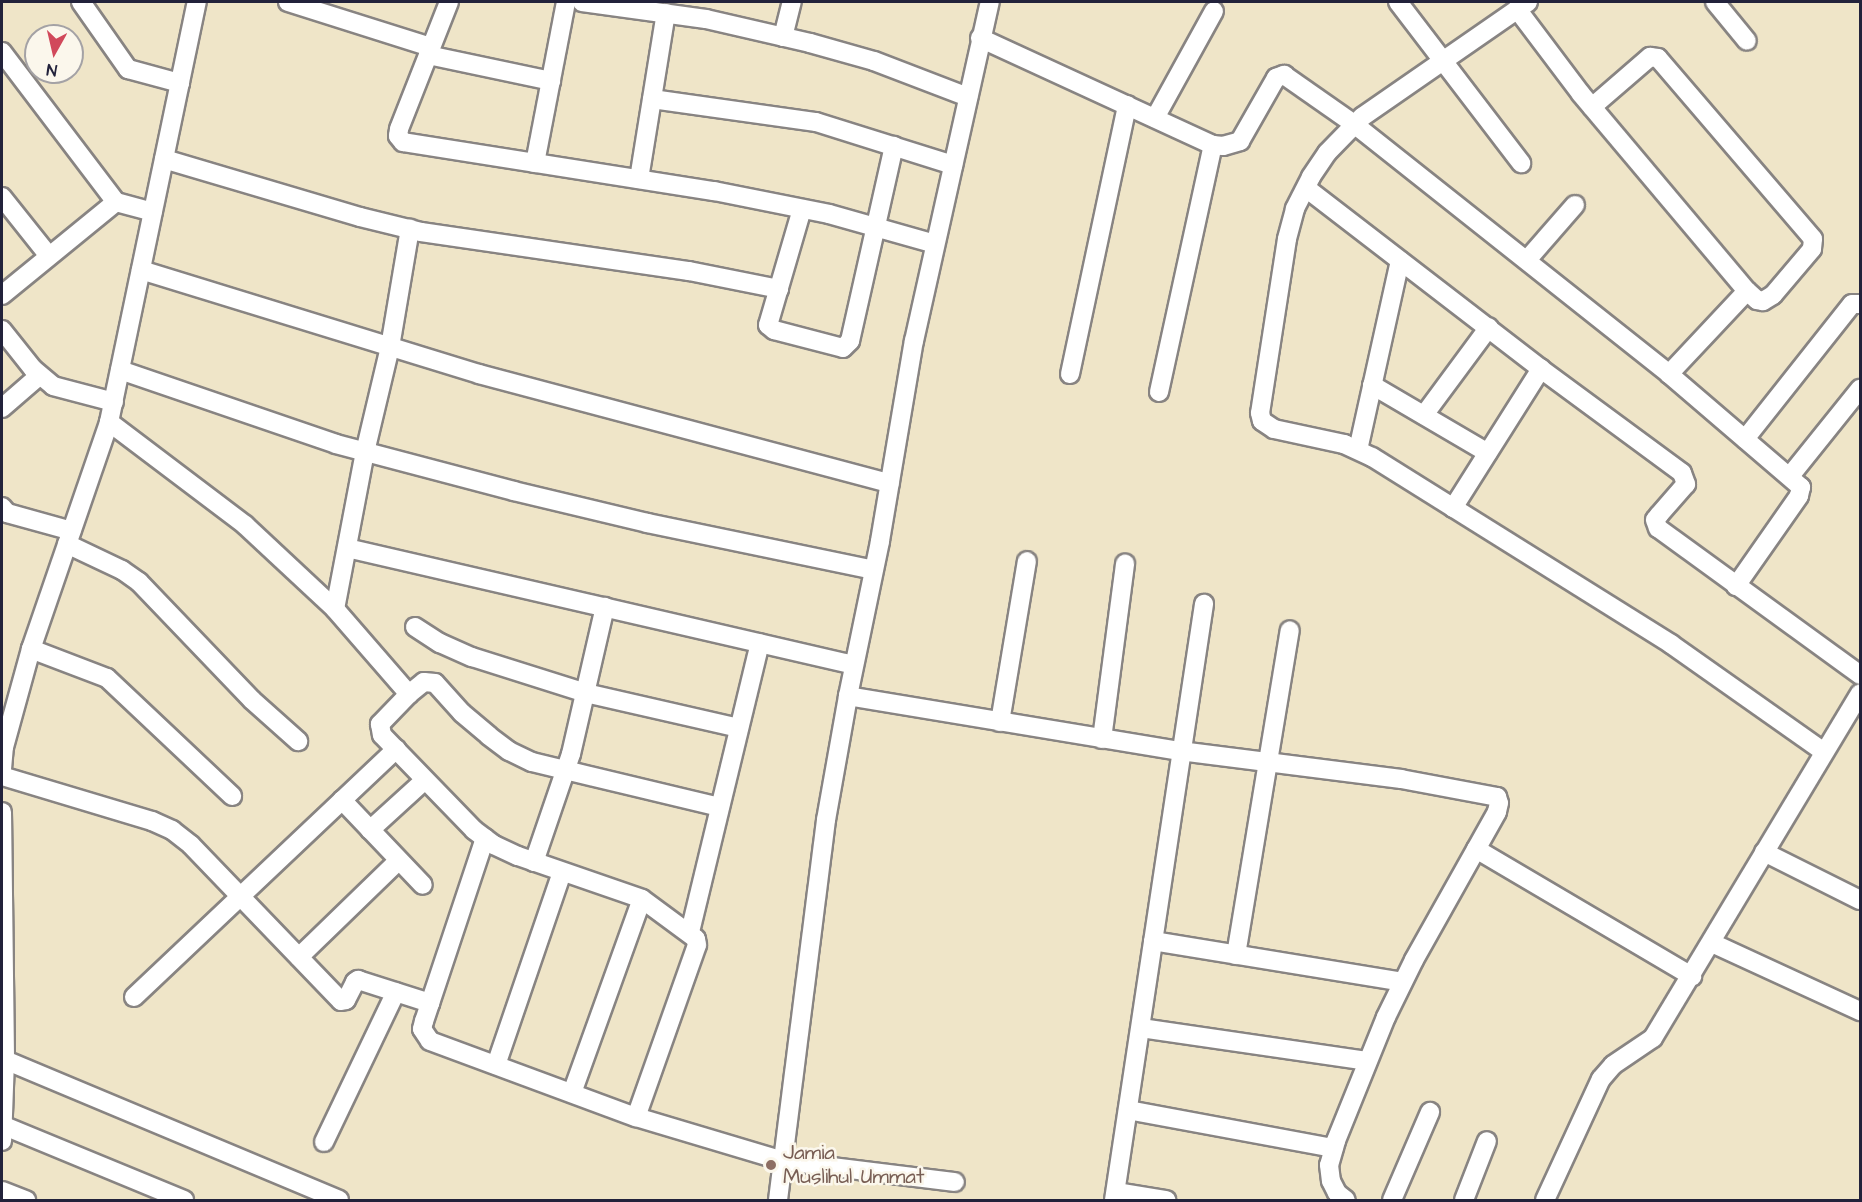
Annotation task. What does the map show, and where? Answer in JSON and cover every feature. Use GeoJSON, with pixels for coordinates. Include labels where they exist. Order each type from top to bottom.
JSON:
{"type":"FeatureCollection","features":[{"type":"Feature","properties":{"kind":"street"},"geometry":{"type":"LineString","coordinates":[[81,2],[128,69],[180,82]]}},
{"type":"Feature","properties":{"kind":"street"},"geometry":{"type":"LineString","coordinates":[[96,24],[100,2]]}},
{"type":"Feature","properties":{"kind":"street"},"geometry":{"type":"LineString","coordinates":[[2,769],[3,746],[31,649],[110,422],[197,2]]}},
{"type":"Feature","properties":{"kind":"street"},"geometry":{"type":"LineString","coordinates":[[288,2],[429,51],[551,81]]}},
{"type":"Feature","properties":{"kind":"street"},"geometry":{"type":"LineString","coordinates":[[449,2],[399,129],[399,140],[408,144],[639,180],[802,209],[935,244]]}},
{"type":"Feature","properties":{"kind":"street"},"geometry":{"type":"LineString","coordinates":[[535,163],[566,2]]}},
{"type":"Feature","properties":{"kind":"street"},"geometry":{"type":"LineString","coordinates":[[582,2],[666,13],[693,9],[783,37],[874,61],[968,97]]}},
{"type":"Feature","properties":{"kind":"street"},"geometry":{"type":"LineString","coordinates":[[783,37],[792,2]]}},
{"type":"Feature","properties":{"kind":"street"},"geometry":{"type":"LineString","coordinates":[[778,1200],[826,820],[890,483],[914,341],[980,38],[990,2]]}},
{"type":"Feature","properties":{"kind":"street"},"geometry":{"type":"LineString","coordinates":[[1398,2],[1521,163]]}},
{"type":"Feature","properties":{"kind":"street"},"geometry":{"type":"LineString","coordinates":[[1715,2],[1748,41]]}},
{"type":"Feature","properties":{"kind":"street"},"geometry":{"type":"LineString","coordinates":[[1592,107],[1650,57],[1654,56],[1662,60],[1813,239],[1812,249],[1767,300],[1757,300],[1592,107],[1522,5],[1441,60],[1354,124],[1327,153],[1295,209],[1287,239],[1260,413],[1262,421],[1274,429],[1344,444],[1358,450],[1671,644],[1824,753]]}},
{"type":"Feature","properties":{"kind":"street"},"geometry":{"type":"LineString","coordinates":[[1155,118],[1214,11]]}},
{"type":"Feature","properties":{"kind":"street"},"geometry":{"type":"LineString","coordinates":[[639,180],[666,13]]}},
{"type":"Feature","properties":{"kind":"street"},"geometry":{"type":"LineString","coordinates":[[980,38],[1213,145],[1223,146],[1240,141],[1276,78],[1284,75],[1354,124],[1669,374],[1801,487],[1802,491],[1736,586]]}},
{"type":"Feature","properties":{"kind":"street"},"geometry":{"type":"LineString","coordinates":[[2,52],[116,202],[153,212]]}},
{"type":"Feature","properties":{"kind":"street"},"geometry":{"type":"LineString","coordinates":[[652,99],[816,122],[953,165]]}},
{"type":"Feature","properties":{"kind":"street"},"geometry":{"type":"LineString","coordinates":[[1070,374],[1127,105]]}},
{"type":"Feature","properties":{"kind":"street"},"geometry":{"type":"LineString","coordinates":[[1159,392],[1213,145]]}},
{"type":"Feature","properties":{"kind":"street"},"geometry":{"type":"LineString","coordinates":[[802,209],[768,320],[769,328],[839,348],[847,345],[894,146]]}},
{"type":"Feature","properties":{"kind":"street"},"geometry":{"type":"LineString","coordinates":[[164,159],[360,217],[410,229],[479,242],[689,271],[779,289]]}},
{"type":"Feature","properties":{"kind":"street"},"geometry":{"type":"LineString","coordinates":[[1306,188],[1541,369],[1682,473],[1686,479],[1684,489],[1659,515],[1655,525],[1860,675]]}},
{"type":"Feature","properties":{"kind":"street"},"geometry":{"type":"LineString","coordinates":[[2,197],[49,256]]}},
{"type":"Feature","properties":{"kind":"street"},"geometry":{"type":"LineString","coordinates":[[2,295],[116,202]]}},
{"type":"Feature","properties":{"kind":"street"},"geometry":{"type":"LineString","coordinates":[[1527,260],[1575,205]]}},
{"type":"Feature","properties":{"kind":"street"},"geometry":{"type":"LineString","coordinates":[[334,609],[365,452],[390,347],[410,229]]}},
{"type":"Feature","properties":{"kind":"street"},"geometry":{"type":"LineString","coordinates":[[1358,450],[1400,261]]}},
{"type":"Feature","properties":{"kind":"street"},"geometry":{"type":"LineString","coordinates":[[141,270],[479,374],[890,483]]}},
{"type":"Feature","properties":{"kind":"street"},"geometry":{"type":"LineString","coordinates":[[1669,374],[1747,291]]}},
{"type":"Feature","properties":{"kind":"street"},"geometry":{"type":"LineString","coordinates":[[1745,439],[1852,304],[1860,304]]}},
{"type":"Feature","properties":{"kind":"street"},"geometry":{"type":"LineString","coordinates":[[1424,415],[1489,327]]}},
{"type":"Feature","properties":{"kind":"street"},"geometry":{"type":"LineString","coordinates":[[2,330],[39,376],[53,386],[114,402]]}},
{"type":"Feature","properties":{"kind":"street"},"geometry":{"type":"LineString","coordinates":[[1454,508],[1541,369]]}},
{"type":"Feature","properties":{"kind":"street"},"geometry":{"type":"LineString","coordinates":[[120,370],[259,419],[365,452],[647,523],[873,570]]}},
{"type":"Feature","properties":{"kind":"street"},"geometry":{"type":"LineString","coordinates":[[2,408],[39,376]]}},
{"type":"Feature","properties":{"kind":"street"},"geometry":{"type":"LineString","coordinates":[[1372,385],[1488,453]]}},
{"type":"Feature","properties":{"kind":"street"},"geometry":{"type":"LineString","coordinates":[[1790,476],[1860,389]]}},
{"type":"Feature","properties":{"kind":"street"},"geometry":{"type":"LineString","coordinates":[[110,422],[245,525],[334,609],[410,694]]}},
{"type":"Feature","properties":{"kind":"street"},"geometry":{"type":"LineString","coordinates":[[3,513],[70,537],[139,582],[252,700],[298,741]]}},
{"type":"Feature","properties":{"kind":"street"},"geometry":{"type":"LineString","coordinates":[[346,548],[854,665]]}},
{"type":"Feature","properties":{"kind":"street"},"geometry":{"type":"LineString","coordinates":[[1000,722],[1027,561]]}},
{"type":"Feature","properties":{"kind":"street"},"geometry":{"type":"LineString","coordinates":[[1102,739],[1125,564]]}},
{"type":"Feature","properties":{"kind":"street"},"geometry":{"type":"LineString","coordinates":[[1166,1200],[1115,1196],[1180,751],[1204,604]]}},
{"type":"Feature","properties":{"kind":"street"},"geometry":{"type":"LineString","coordinates":[[534,862],[565,772],[605,607]]}},
{"type":"Feature","properties":{"kind":"street"},"geometry":{"type":"LineString","coordinates":[[415,627],[440,643],[472,657],[586,693],[739,728]]}},
{"type":"Feature","properties":{"kind":"street"},"geometry":{"type":"LineString","coordinates":[[1236,955],[1290,630]]}},
{"type":"Feature","properties":{"kind":"street"},"geometry":{"type":"LineString","coordinates":[[690,932],[760,643]]}},
{"type":"Feature","properties":{"kind":"street"},"geometry":{"type":"LineString","coordinates":[[31,649],[107,678],[232,796]]}},
{"type":"Feature","properties":{"kind":"street"},"geometry":{"type":"LineString","coordinates":[[636,1117],[697,945],[696,939],[690,932],[642,899],[534,862],[494,845],[425,780],[382,735],[380,724],[424,682],[435,683],[462,713],[509,751],[532,762],[565,772],[720,807]]}},
{"type":"Feature","properties":{"kind":"street"},"geometry":{"type":"LineString","coordinates":[[848,696],[1102,739],[1491,794],[1497,797],[1499,803],[1476,849],[1403,982],[1367,1060],[1334,1148],[1329,1165],[1331,1180],[1336,1193],[1346,1200]]}},
{"type":"Feature","properties":{"kind":"street"},"geometry":{"type":"LineString","coordinates":[[1545,1200],[1601,1079],[1613,1065],[1653,1038],[1824,753],[1858,702]]}},
{"type":"Feature","properties":{"kind":"street"},"geometry":{"type":"LineString","coordinates":[[134,997],[396,749]]}},
{"type":"Feature","properties":{"kind":"street"},"geometry":{"type":"LineString","coordinates":[[2,776],[152,821],[172,830],[191,845],[341,1001],[346,1000],[358,980],[430,1003]]}},
{"type":"Feature","properties":{"kind":"street"},"geometry":{"type":"LineString","coordinates":[[370,830],[425,780]]}},
{"type":"Feature","properties":{"kind":"street"},"geometry":{"type":"LineString","coordinates":[[342,800],[423,885]]}},
{"type":"Feature","properties":{"kind":"street"},"geometry":{"type":"LineString","coordinates":[[2,812],[5,1060],[2,1130],[184,1200]]}},
{"type":"Feature","properties":{"kind":"street"},"geometry":{"type":"LineString","coordinates":[[485,838],[422,1029],[430,1041],[636,1117],[784,1161],[956,1182]]}},
{"type":"Feature","properties":{"kind":"street"},"geometry":{"type":"LineString","coordinates":[[1476,849],[1692,976]]}},
{"type":"Feature","properties":{"kind":"street"},"geometry":{"type":"LineString","coordinates":[[1764,852],[1860,900]]}},
{"type":"Feature","properties":{"kind":"street"},"geometry":{"type":"LineString","coordinates":[[299,957],[399,860]]}},
{"type":"Feature","properties":{"kind":"street"},"geometry":{"type":"LineString","coordinates":[[495,1065],[562,872]]}},
{"type":"Feature","properties":{"kind":"street"},"geometry":{"type":"LineString","coordinates":[[572,1094],[642,899]]}},
{"type":"Feature","properties":{"kind":"street"},"geometry":{"type":"LineString","coordinates":[[1153,941],[1403,982]]}},
{"type":"Feature","properties":{"kind":"street"},"geometry":{"type":"LineString","coordinates":[[1712,943],[1860,1011]]}},
{"type":"Feature","properties":{"kind":"street"},"geometry":{"type":"LineString","coordinates":[[324,1142],[396,992]]}},
{"type":"Feature","properties":{"kind":"street"},"geometry":{"type":"LineString","coordinates":[[1141,1028],[1367,1060]]}},
{"type":"Feature","properties":{"kind":"street"},"geometry":{"type":"LineString","coordinates":[[5,1060],[339,1200]]}},
{"type":"Feature","properties":{"kind":"street"},"geometry":{"type":"LineString","coordinates":[[1128,1110],[1334,1148]]}},
{"type":"Feature","properties":{"kind":"street"},"geometry":{"type":"LineString","coordinates":[[1392,1200],[1430,1113]]}},
{"type":"Feature","properties":{"kind":"street"},"geometry":{"type":"LineString","coordinates":[[1464,1200],[1487,1141]]}},
{"type":"Feature","properties":{"kind":"street"},"geometry":{"type":"LineString","coordinates":[[2,1191],[26,1200]]}},
{"type":"Feature","properties":{"kind":"place","name":"Jamia Muslihul Ummat"},"geometry":{"type":"Point","coordinates":[771,1165]}}]}
